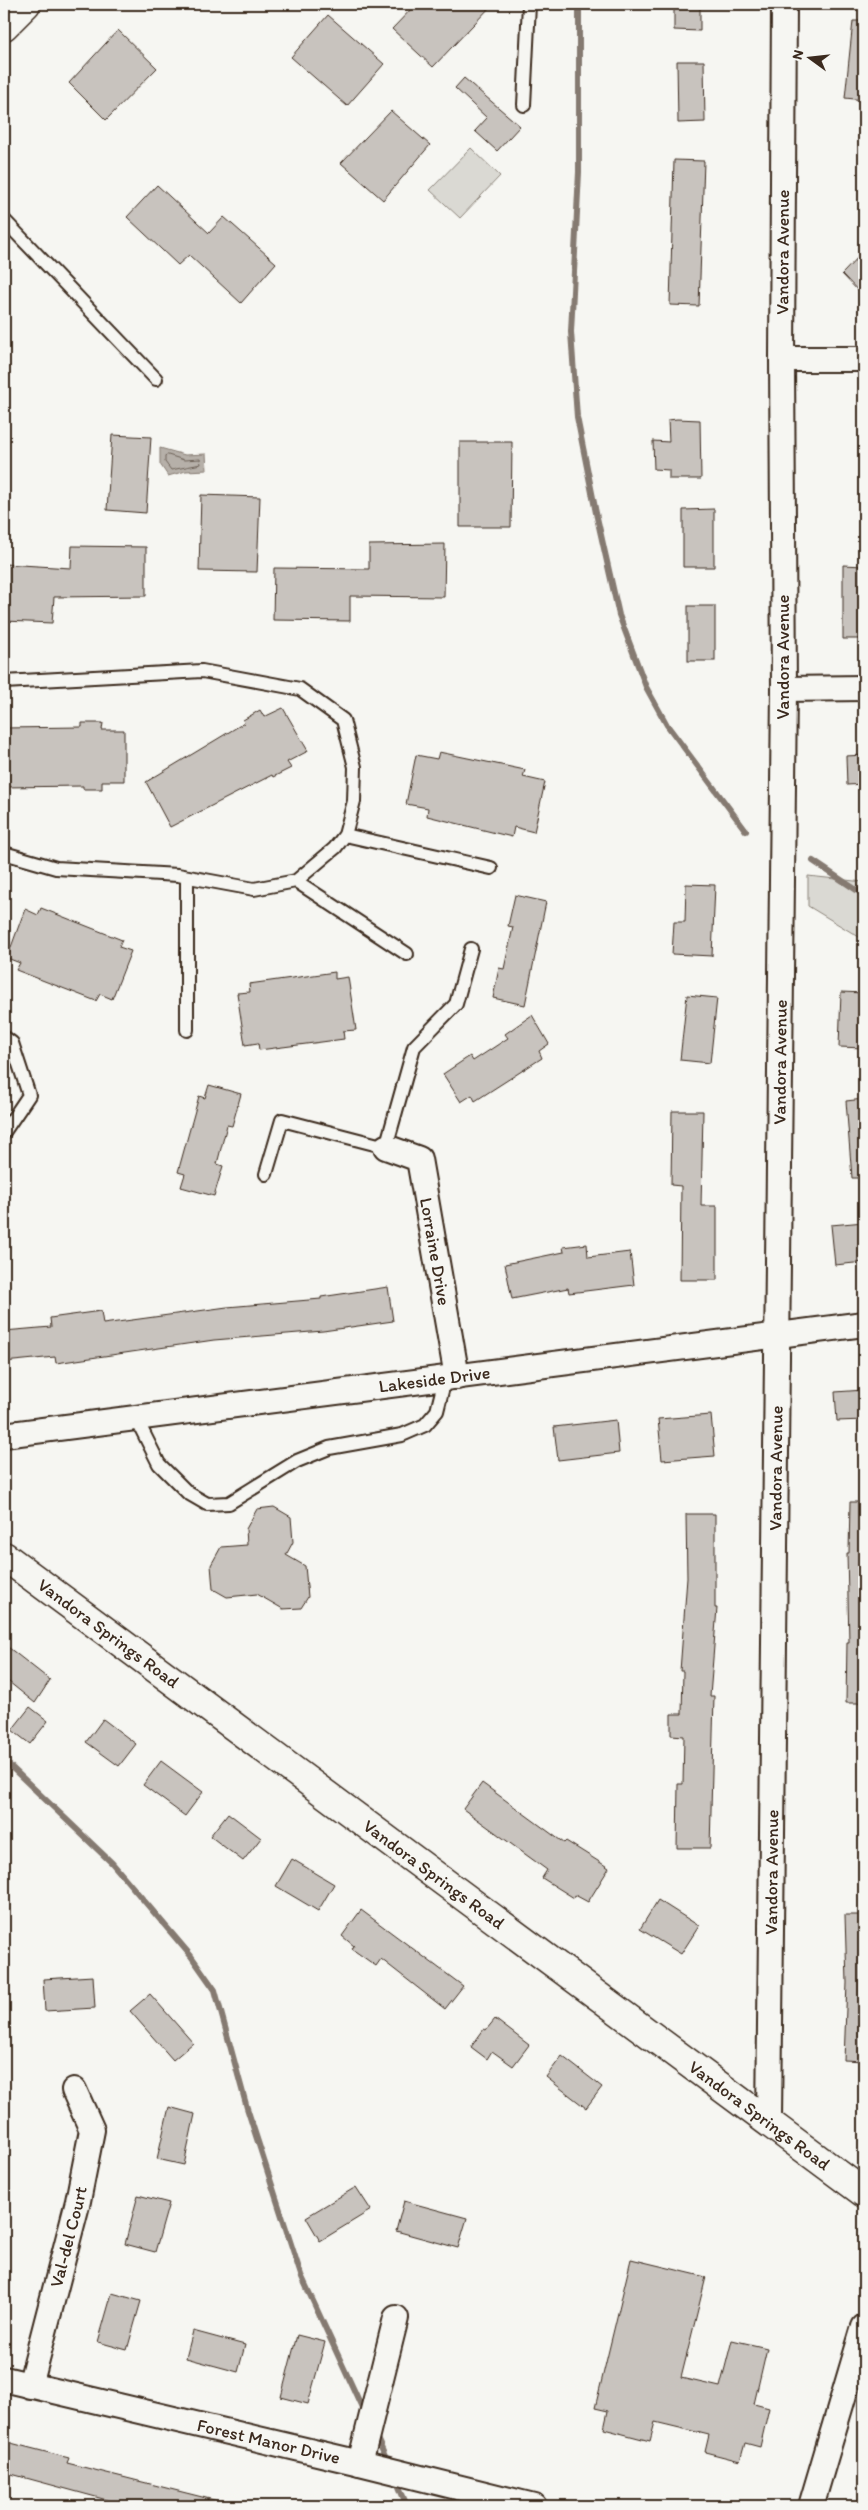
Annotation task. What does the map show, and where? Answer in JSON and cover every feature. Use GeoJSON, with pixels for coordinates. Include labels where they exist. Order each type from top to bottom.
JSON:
{"type":"FeatureCollection","features":[{"type":"Feature","properties":{"kind":"street"},"geometry":{"type":"LineString","coordinates":[[4,26],[26,4]]}},
{"type":"Feature","properties":{"kind":"street","name":"Vandora Avenue"},"geometry":{"type":"LineString","coordinates":[[769,2120],[784,689],[782,359],[784,4]]}},
{"type":"Feature","properties":{"kind":"street"},"geometry":{"type":"LineString","coordinates":[[782,359],[864,359]]}},
{"type":"Feature","properties":{"kind":"street"},"geometry":{"type":"LineString","coordinates":[[784,689],[864,688]]}},
{"type":"Feature","properties":{"kind":"street","name":"Lorraine Drive"},"geometry":{"type":"LineString","coordinates":[[386,1147],[419,1159],[451,1378]]}},
{"type":"Feature","properties":{"kind":"street","name":"Lakeside Drive"},"geometry":{"type":"LineString","coordinates":[[4,1435],[864,1324]]}},
{"type":"Feature","properties":{"kind":"street","name":"Vandora Springs Road"},"geometry":{"type":"LineString","coordinates":[[4,1556],[769,2120],[864,2193]]}},
{"type":"Feature","properties":{"kind":"street","name":"Val-del Court"},"geometry":{"type":"LineString","coordinates":[[30,2386],[78,2200],[92,2130],[74,2090]]}},
{"type":"Feature","properties":{"kind":"street"},"geometry":{"type":"LineString","coordinates":[[360,2463],[396,2318]]}},
{"type":"Feature","properties":{"kind":"street"},"geometry":{"type":"LineString","coordinates":[[811,2506],[864,2327]]}},
{"type":"Feature","properties":{"kind":"street","name":"Forest Manor Drive"},"geometry":{"type":"LineString","coordinates":[[4,2379],[534,2506]]}},
{"type":"Feature","properties":{"kind":"lane"},"geometry":{"type":"LineString","coordinates":[[524,105],[529,4]]}},
{"type":"Feature","properties":{"kind":"lane"},"geometry":{"type":"LineString","coordinates":[[4,220],[156,379]]}},
{"type":"Feature","properties":{"kind":"lane"},"geometry":{"type":"LineString","coordinates":[[4,682],[202,671],[300,689],[343,720],[355,767],[354,801],[345,835],[335,848],[296,881],[254,888],[187,877],[56,868],[4,853]]}},
{"type":"Feature","properties":{"kind":"lane"},"geometry":{"type":"LineString","coordinates":[[345,835],[491,868]]}},
{"type":"Feature","properties":{"kind":"lane"},"geometry":{"type":"LineString","coordinates":[[187,877],[187,1030]]}},
{"type":"Feature","properties":{"kind":"lane"},"geometry":{"type":"LineString","coordinates":[[296,881],[407,954]]}},
{"type":"Feature","properties":{"kind":"lane"},"geometry":{"type":"LineString","coordinates":[[266,1174],[282,1120],[386,1147],[414,1048],[456,1004],[471,949]]}},
{"type":"Feature","properties":{"kind":"lane"},"geometry":{"type":"LineString","coordinates":[[4,1037],[12,1043],[28,1095],[4,1132]]}},
{"type":"Feature","properties":{"kind":"lane"},"geometry":{"type":"LineString","coordinates":[[136,1418],[159,1464],[188,1493],[207,1504],[229,1503],[297,1461],[329,1448],[402,1435],[425,1425],[437,1411],[451,1378]]}},
{"type":"Feature","properties":{"kind":"shaded area"},"geometry":{"type":"Polygon","coordinates":[[[471,148],[500,176],[460,218],[430,190],[471,148]]]}},
{"type":"Feature","properties":{"kind":"shaded area"},"geometry":{"type":"Polygon","coordinates":[[[808,876],[864,882],[864,940],[808,906],[808,876]]]}},
{"type":"Feature","properties":{"kind":"water"},"geometry":{"type":"Polygon","coordinates":[[[160,448],[185,455],[206,454],[207,470],[186,471],[168,476],[160,464],[160,448]]]}},
{"type":"Feature","properties":{"kind":"building"},"geometry":{"type":"Polygon","coordinates":[[[416,4],[493,4],[433,67],[392,29],[416,4]]]}},
{"type":"Feature","properties":{"kind":"building"},"geometry":{"type":"Polygon","coordinates":[[[674,4],[700,4],[700,31],[674,30],[674,4]]]}},
{"type":"Feature","properties":{"kind":"building"},"geometry":{"type":"Polygon","coordinates":[[[328,15],[384,64],[347,106],[291,57],[328,15]]]}},
{"type":"Feature","properties":{"kind":"building"},"geometry":{"type":"Polygon","coordinates":[[[853,21],[864,21],[864,100],[845,98],[853,21]]]}},
{"type":"Feature","properties":{"kind":"building"},"geometry":{"type":"Polygon","coordinates":[[[118,30],[157,68],[106,120],[69,83],[118,30]]]}},
{"type":"Feature","properties":{"kind":"building"},"geometry":{"type":"Polygon","coordinates":[[[677,61],[704,61],[705,122],[678,123],[677,61]]]}},
{"type":"Feature","properties":{"kind":"building"},"geometry":{"type":"Polygon","coordinates":[[[464,78],[520,126],[497,151],[475,131],[487,118],[455,88],[464,78]]]}},
{"type":"Feature","properties":{"kind":"building"},"geometry":{"type":"Polygon","coordinates":[[[391,111],[430,145],[383,200],[341,163],[391,111]]]}},
{"type":"Feature","properties":{"kind":"building"},"geometry":{"type":"Polygon","coordinates":[[[674,160],[704,161],[699,306],[670,305],[674,160]]]}},
{"type":"Feature","properties":{"kind":"building"},"geometry":{"type":"Polygon","coordinates":[[[157,185],[209,233],[224,217],[276,263],[241,303],[189,255],[178,265],[127,217],[157,185]]]}},
{"type":"Feature","properties":{"kind":"building"},"geometry":{"type":"Polygon","coordinates":[[[864,251],[864,297],[842,274],[864,251]]]}},
{"type":"Feature","properties":{"kind":"building"},"geometry":{"type":"Polygon","coordinates":[[[668,420],[700,420],[701,479],[669,479],[669,470],[654,469],[653,441],[669,442],[668,420]]]}},
{"type":"Feature","properties":{"kind":"building"},"geometry":{"type":"Polygon","coordinates":[[[112,435],[151,437],[146,513],[107,510],[112,435]]]}},
{"type":"Feature","properties":{"kind":"building"},"geometry":{"type":"Polygon","coordinates":[[[460,442],[512,442],[511,527],[460,527],[460,442]]]}},
{"type":"Feature","properties":{"kind":"building"},"geometry":{"type":"Polygon","coordinates":[[[201,495],[260,497],[257,572],[199,571],[201,495]]]}},
{"type":"Feature","properties":{"kind":"building"},"geometry":{"type":"Polygon","coordinates":[[[714,509],[714,567],[683,567],[683,510],[714,509]]]}},
{"type":"Feature","properties":{"kind":"building"},"geometry":{"type":"Polygon","coordinates":[[[445,544],[444,597],[350,596],[350,621],[273,620],[274,568],[369,569],[369,545],[445,544]]]}},
{"type":"Feature","properties":{"kind":"building"},"geometry":{"type":"Polygon","coordinates":[[[72,546],[146,547],[146,596],[54,597],[52,623],[4,621],[4,564],[71,568],[72,546]]]}},
{"type":"Feature","properties":{"kind":"building"},"geometry":{"type":"Polygon","coordinates":[[[843,565],[864,566],[864,639],[843,639],[843,565]]]}},
{"type":"Feature","properties":{"kind":"building"},"geometry":{"type":"Polygon","coordinates":[[[688,606],[715,606],[715,661],[688,661],[688,606]]]}},
{"type":"Feature","properties":{"kind":"building"},"geometry":{"type":"Polygon","coordinates":[[[283,708],[308,751],[287,762],[291,768],[273,777],[272,775],[170,827],[146,782],[244,723],[243,720],[260,710],[264,717],[283,708]]]}},
{"type":"Feature","properties":{"kind":"building"},"geometry":{"type":"Polygon","coordinates":[[[82,723],[103,723],[102,730],[124,730],[124,781],[102,781],[102,789],[83,789],[83,786],[4,787],[4,728],[82,727],[82,723]]]}},
{"type":"Feature","properties":{"kind":"building"},"geometry":{"type":"Polygon","coordinates":[[[439,752],[525,770],[523,777],[545,782],[534,832],[514,827],[512,837],[427,816],[428,808],[406,804],[416,755],[437,759],[439,752]]]}},
{"type":"Feature","properties":{"kind":"building"},"geometry":{"type":"Polygon","coordinates":[[[864,755],[864,784],[847,785],[846,756],[864,755]]]}},
{"type":"Feature","properties":{"kind":"building"},"geometry":{"type":"Polygon","coordinates":[[[686,884],[715,885],[712,956],[672,954],[674,922],[685,922],[686,884]]]}},
{"type":"Feature","properties":{"kind":"building"},"geometry":{"type":"Polygon","coordinates":[[[515,895],[546,902],[525,1005],[493,998],[499,968],[504,969],[513,927],[508,926],[515,895]]]}},
{"type":"Feature","properties":{"kind":"building"},"geometry":{"type":"Polygon","coordinates":[[[41,908],[122,940],[119,947],[131,951],[112,999],[100,994],[96,1001],[16,970],[20,963],[7,958],[25,909],[38,915],[41,908]]]}},
{"type":"Feature","properties":{"kind":"building"},"geometry":{"type":"Polygon","coordinates":[[[335,972],[335,979],[348,977],[356,1030],[343,1031],[344,1039],[259,1050],[258,1043],[245,1045],[237,993],[250,992],[249,984],[335,972]]]}},
{"type":"Feature","properties":{"kind":"building"},"geometry":{"type":"Polygon","coordinates":[[[841,992],[864,993],[864,1048],[839,1047],[841,992]]]}},
{"type":"Feature","properties":{"kind":"building"},"geometry":{"type":"Polygon","coordinates":[[[687,995],[717,998],[710,1063],[680,1060],[687,995]]]}},
{"type":"Feature","properties":{"kind":"building"},"geometry":{"type":"Polygon","coordinates":[[[532,1015],[549,1044],[539,1051],[542,1058],[475,1101],[472,1095],[461,1102],[443,1074],[470,1056],[473,1061],[508,1038],[505,1034],[532,1015]]]}},
{"type":"Feature","properties":{"kind":"building"},"geometry":{"type":"Polygon","coordinates":[[[209,1085],[241,1094],[232,1126],[227,1125],[217,1164],[223,1166],[214,1196],[181,1187],[185,1174],[178,1172],[199,1096],[205,1098],[209,1085]]]}},
{"type":"Feature","properties":{"kind":"building"},"geometry":{"type":"Polygon","coordinates":[[[864,1099],[864,1178],[852,1178],[846,1101],[864,1099]]]}},
{"type":"Feature","properties":{"kind":"building"},"geometry":{"type":"Polygon","coordinates":[[[672,1111],[703,1111],[701,1206],[717,1206],[717,1280],[680,1280],[681,1186],[671,1185],[672,1111]]]}},
{"type":"Feature","properties":{"kind":"building"},"geometry":{"type":"Polygon","coordinates":[[[864,1222],[864,1262],[835,1265],[831,1225],[864,1222]]]}},
{"type":"Feature","properties":{"kind":"building"},"geometry":{"type":"Polygon","coordinates":[[[587,1244],[588,1257],[630,1252],[634,1285],[569,1293],[568,1288],[512,1299],[505,1264],[564,1252],[563,1247],[587,1244]]]}},
{"type":"Feature","properties":{"kind":"building"},"geometry":{"type":"Polygon","coordinates":[[[388,1287],[393,1321],[323,1331],[214,1340],[56,1363],[55,1357],[4,1362],[4,1331],[51,1327],[50,1318],[101,1311],[103,1324],[227,1307],[321,1299],[321,1297],[388,1287]]]}},
{"type":"Feature","properties":{"kind":"building"},"geometry":{"type":"Polygon","coordinates":[[[864,1390],[864,1420],[837,1421],[835,1392],[864,1390]]]}},
{"type":"Feature","properties":{"kind":"building"},"geometry":{"type":"Polygon","coordinates":[[[711,1415],[715,1456],[662,1460],[658,1419],[711,1415]]]}},
{"type":"Feature","properties":{"kind":"building"},"geometry":{"type":"Polygon","coordinates":[[[616,1420],[619,1453],[558,1460],[554,1427],[616,1420]]]}},
{"type":"Feature","properties":{"kind":"building"},"geometry":{"type":"Polygon","coordinates":[[[850,1502],[864,1502],[864,1703],[846,1703],[847,1642],[849,1642],[847,1553],[849,1553],[850,1502]]]}},
{"type":"Feature","properties":{"kind":"building"},"geometry":{"type":"Polygon","coordinates":[[[274,1507],[291,1517],[293,1542],[286,1555],[305,1566],[308,1597],[301,1608],[283,1609],[257,1594],[227,1597],[213,1589],[211,1565],[221,1547],[247,1545],[246,1529],[257,1509],[274,1507]]]}},
{"type":"Feature","properties":{"kind":"building"},"geometry":{"type":"Polygon","coordinates":[[[686,1514],[715,1514],[715,1608],[717,1608],[710,1696],[714,1696],[710,1848],[677,1848],[678,1784],[683,1784],[684,1736],[671,1735],[671,1714],[682,1714],[683,1671],[680,1671],[687,1578],[686,1514]]]}},
{"type":"Feature","properties":{"kind":"building"},"geometry":{"type":"Polygon","coordinates":[[[4,1644],[50,1680],[35,1703],[4,1678],[4,1644]]]}},
{"type":"Feature","properties":{"kind":"building"},"geometry":{"type":"Polygon","coordinates":[[[30,1707],[48,1721],[30,1744],[12,1730],[30,1707]]]}},
{"type":"Feature","properties":{"kind":"building"},"geometry":{"type":"Polygon","coordinates":[[[103,1719],[136,1744],[119,1766],[86,1742],[103,1719]]]}},
{"type":"Feature","properties":{"kind":"building"},"geometry":{"type":"Polygon","coordinates":[[[161,1761],[203,1792],[185,1816],[143,1785],[161,1761]]]}},
{"type":"Feature","properties":{"kind":"building"},"geometry":{"type":"Polygon","coordinates":[[[482,1783],[564,1843],[566,1841],[609,1868],[588,1902],[575,1895],[574,1898],[542,1878],[547,1870],[463,1809],[482,1783]]]}},
{"type":"Feature","properties":{"kind":"building"},"geometry":{"type":"Polygon","coordinates":[[[228,1813],[261,1838],[243,1861],[210,1836],[228,1813]]]}},
{"type":"Feature","properties":{"kind":"building"},"geometry":{"type":"Polygon","coordinates":[[[292,1859],[334,1884],[318,1911],[276,1886],[292,1859]]]}},
{"type":"Feature","properties":{"kind":"building"},"geometry":{"type":"Polygon","coordinates":[[[658,1900],[699,1926],[681,1954],[640,1929],[658,1900]]]}},
{"type":"Feature","properties":{"kind":"building"},"geometry":{"type":"Polygon","coordinates":[[[361,1910],[463,1986],[445,2009],[381,1959],[376,1966],[352,1949],[354,1946],[342,1936],[361,1910]]]}},
{"type":"Feature","properties":{"kind":"building"},"geometry":{"type":"Polygon","coordinates":[[[845,1915],[864,1915],[864,2061],[844,2060],[847,1983],[845,1915]]]}},
{"type":"Feature","properties":{"kind":"building"},"geometry":{"type":"Polygon","coordinates":[[[93,1976],[95,2008],[45,2011],[43,1979],[93,1976]]]}},
{"type":"Feature","properties":{"kind":"building"},"geometry":{"type":"Polygon","coordinates":[[[150,1994],[193,2043],[173,2060],[130,2011],[150,1994]]]}},
{"type":"Feature","properties":{"kind":"building"},"geometry":{"type":"Polygon","coordinates":[[[495,2019],[529,2045],[513,2066],[492,2051],[487,2059],[471,2047],[484,2029],[486,2030],[495,2019]]]}},
{"type":"Feature","properties":{"kind":"building"},"geometry":{"type":"Polygon","coordinates":[[[562,2056],[602,2087],[586,2108],[546,2077],[562,2056]]]}},
{"type":"Feature","properties":{"kind":"building"},"geometry":{"type":"Polygon","coordinates":[[[169,2107],[195,2114],[184,2165],[157,2159],[169,2107]]]}},
{"type":"Feature","properties":{"kind":"building"},"geometry":{"type":"Polygon","coordinates":[[[356,2187],[371,2210],[320,2241],[306,2217],[356,2187]]]}},
{"type":"Feature","properties":{"kind":"building"},"geometry":{"type":"Polygon","coordinates":[[[138,2195],[169,2203],[155,2252],[125,2244],[138,2195]]]}},
{"type":"Feature","properties":{"kind":"building"},"geometry":{"type":"Polygon","coordinates":[[[404,2201],[467,2218],[458,2248],[396,2231],[404,2201]]]}},
{"type":"Feature","properties":{"kind":"building"},"geometry":{"type":"Polygon","coordinates":[[[631,2259],[706,2277],[681,2378],[720,2387],[732,2340],[767,2348],[754,2404],[769,2408],[760,2447],[745,2443],[740,2461],[705,2452],[709,2435],[655,2422],[650,2441],[604,2429],[608,2411],[595,2408],[631,2259]]]}},
{"type":"Feature","properties":{"kind":"building"},"geometry":{"type":"Polygon","coordinates":[[[112,2293],[141,2301],[127,2350],[98,2342],[112,2293]]]}},
{"type":"Feature","properties":{"kind":"building"},"geometry":{"type":"Polygon","coordinates":[[[193,2331],[245,2345],[238,2372],[186,2358],[193,2331]]]}},
{"type":"Feature","properties":{"kind":"building"},"geometry":{"type":"Polygon","coordinates":[[[297,2335],[325,2342],[308,2404],[281,2397],[297,2335]]]}},
{"type":"Feature","properties":{"kind":"building"},"geometry":{"type":"Polygon","coordinates":[[[7,2442],[69,2458],[67,2463],[218,2501],[218,2506],[129,2506],[4,2472],[4,2455],[7,2442]]]}},
{"type":"Feature","properties":{"kind":"waterway"},"geometry":{"type":"LineString","coordinates":[[579,4],[579,172],[571,332],[577,417],[596,513],[619,615],[646,687],[667,725],[746,831]]}},
{"type":"Feature","properties":{"kind":"waterway"},"geometry":{"type":"LineString","coordinates":[[813,861],[864,895]]}},
{"type":"Feature","properties":{"kind":"waterway"},"geometry":{"type":"LineString","coordinates":[[7,1763],[112,1863],[191,1956],[215,1990],[247,2108],[301,2275],[365,2414]]}},
{"type":"Feature","properties":{"kind":"waterway"},"geometry":{"type":"LineString","coordinates":[[375,2434],[388,2463]]}},
{"type":"Feature","properties":{"kind":"waterway"},"geometry":{"type":"LineString","coordinates":[[395,2477],[407,2506]]}}]}
